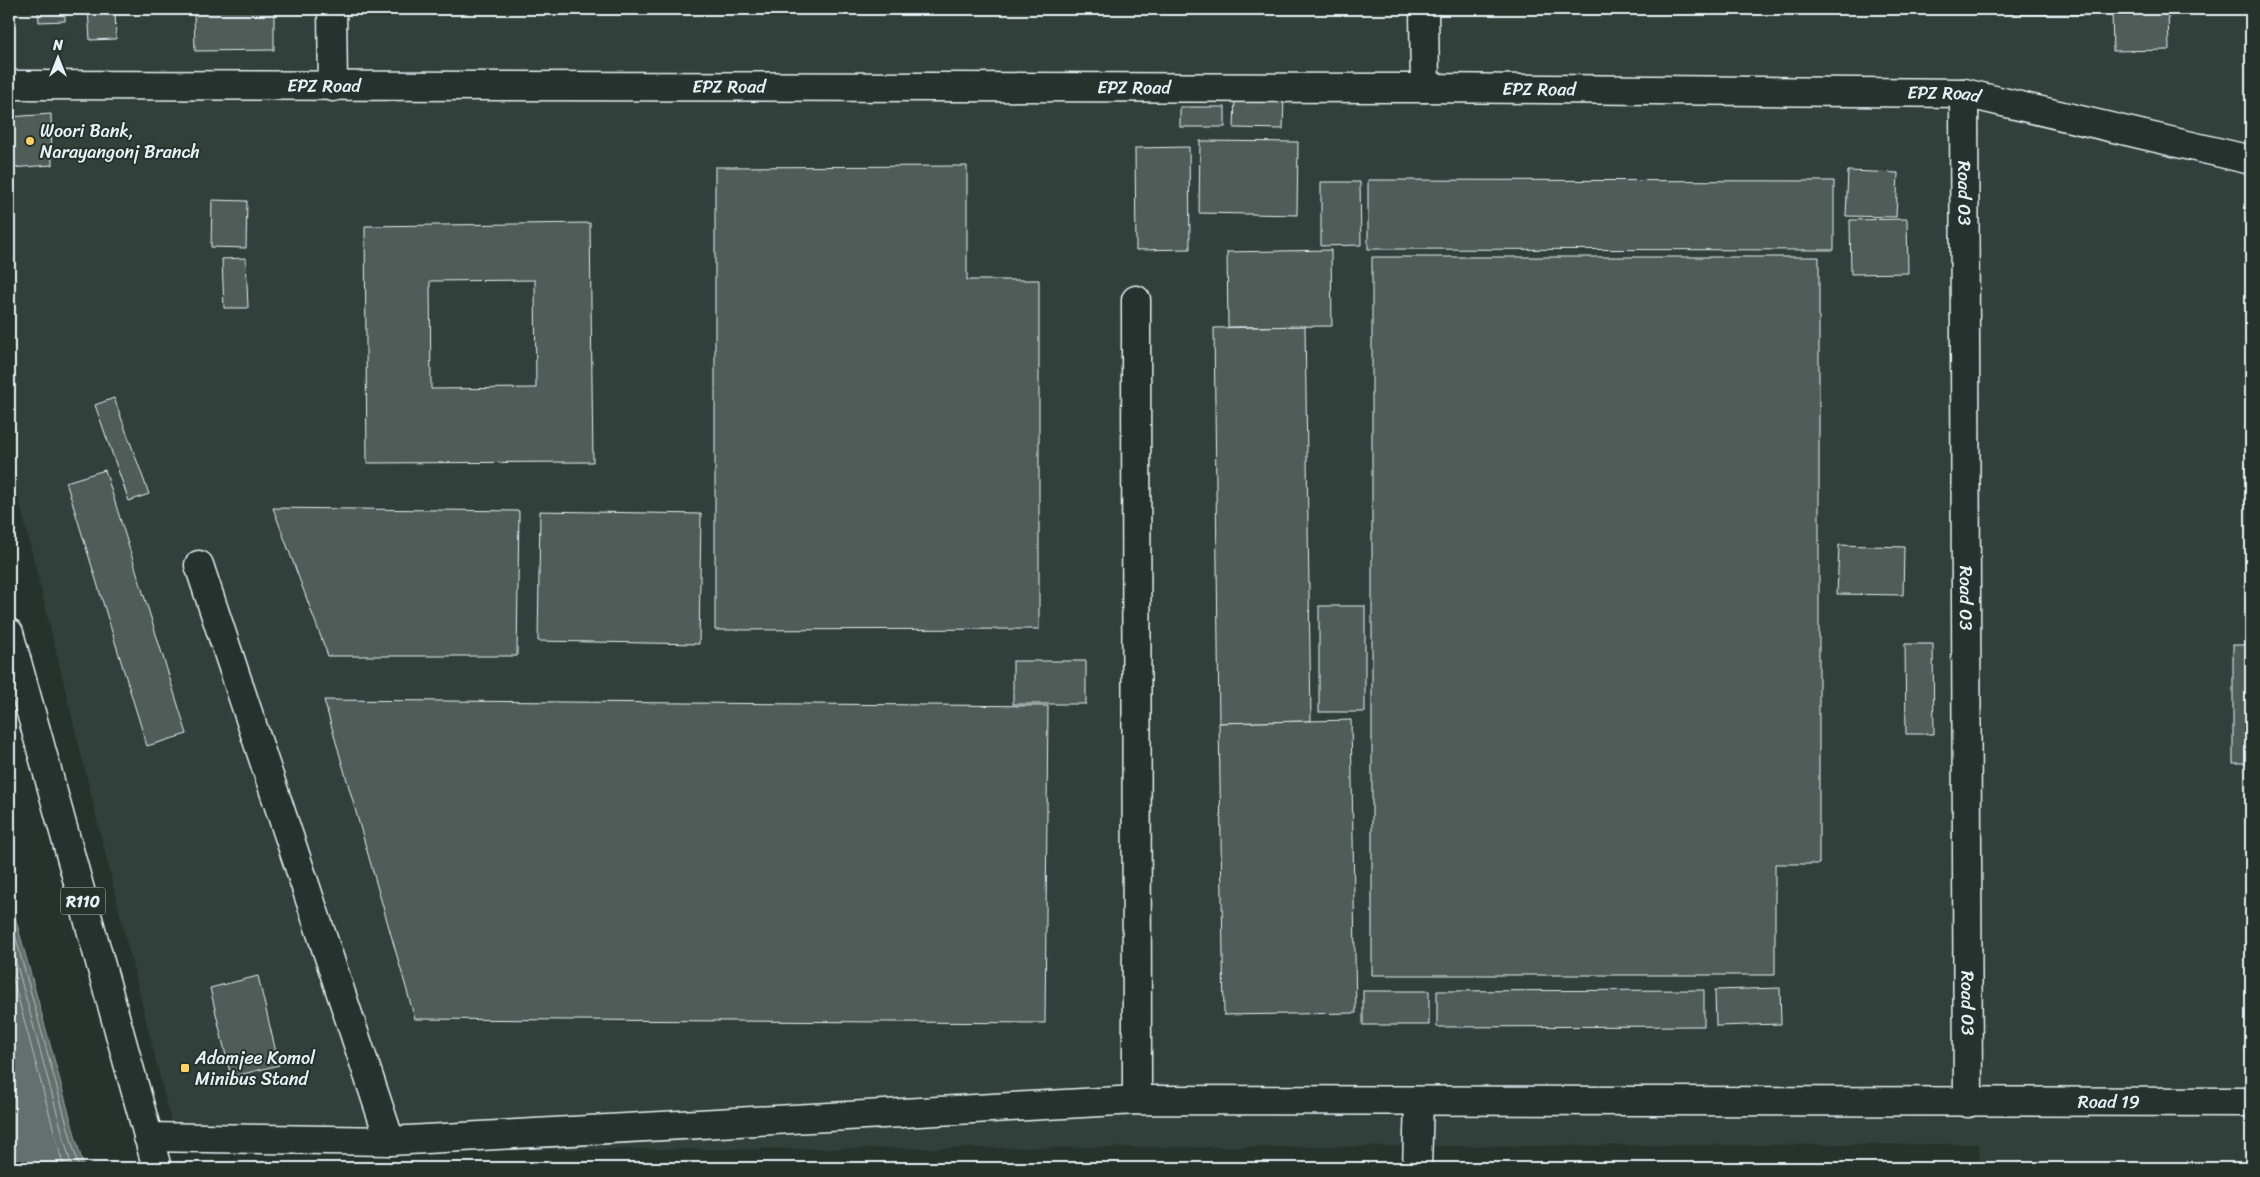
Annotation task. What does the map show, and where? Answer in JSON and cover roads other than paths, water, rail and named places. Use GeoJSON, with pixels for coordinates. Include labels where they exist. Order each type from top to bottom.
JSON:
{"type":"FeatureCollection","features":[{"type":"Feature","properties":{"kind":"street"},"geometry":{"type":"LineString","coordinates":[[332,9],[333,87]]}},
{"type":"Feature","properties":{"kind":"street"},"geometry":{"type":"LineString","coordinates":[[1424,9],[1425,88]]}},
{"type":"Feature","properties":{"kind":"street","name":"EPZ Road"},"geometry":{"type":"LineString","coordinates":[[9,85],[1425,88],[1964,93],[2251,160]]}},
{"type":"Feature","properties":{"kind":"street","name":"Road 03"},"geometry":{"type":"LineString","coordinates":[[1964,93],[1968,1103]]}},
{"type":"Feature","properties":{"kind":"street"},"geometry":{"type":"LineString","coordinates":[[1136,300],[1137,1100]]}},
{"type":"Feature","properties":{"kind":"street"},"geometry":{"type":"LineString","coordinates":[[199,565],[390,1141]]}},
{"type":"Feature","properties":{"kind":"street","name":"R110"},"geometry":{"type":"LineString","coordinates":[[9,633],[157,1168]]}},
{"type":"Feature","properties":{"kind":"street","name":"Road 19"},"geometry":{"type":"LineString","coordinates":[[148,1137],[390,1141],[1137,1100],[1968,1103],[2251,1102]]}},
{"type":"Feature","properties":{"kind":"street"},"geometry":{"type":"LineString","coordinates":[[1417,1168],[1419,1101]]}},
{"type":"Feature","properties":{"kind":"water"},"geometry":{"type":"Polygon","coordinates":[[[9,895],[84,1168],[9,1168],[9,895]]]}},
{"type":"Feature","properties":{"kind":"place","name":"Woori Bank, Narayangonj Branch"},"geometry":{"type":"Point","coordinates":[30,141]}},
{"type":"Feature","properties":{"kind":"place","name":"Adamjee Komol Minibus Stand"},"geometry":{"type":"Point","coordinates":[185,1068]}}]}
